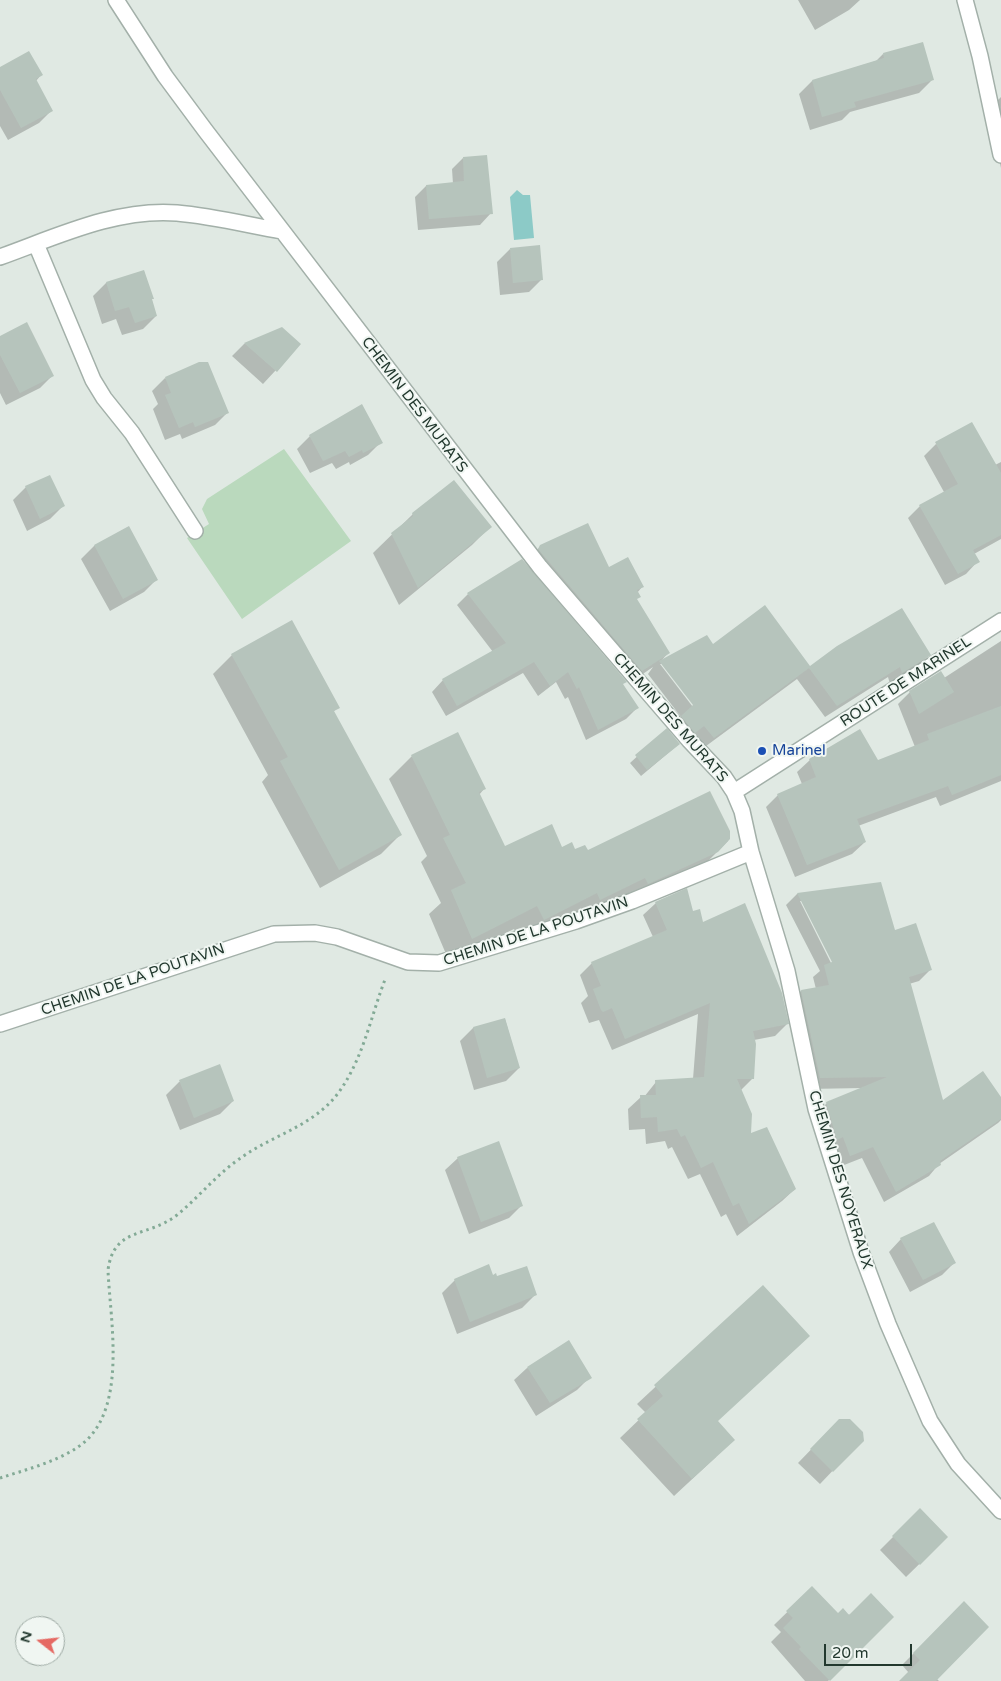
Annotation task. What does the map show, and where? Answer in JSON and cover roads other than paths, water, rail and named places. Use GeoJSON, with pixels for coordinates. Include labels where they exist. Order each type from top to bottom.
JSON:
{"type":"FeatureCollection","features":[{"type":"Feature","properties":{"kind":"street","name":"CHEMIN DES MURATS"},"geometry":{"type":"LineString","coordinates":[[116,0],[171,84],[540,567],[689,740],[724,777],[734,792]]}},
{"type":"Feature","properties":{"kind":"street"},"geometry":{"type":"LineString","coordinates":[[965,0],[982,64],[1001,155]]}},
{"type":"Feature","properties":{"kind":"street"},"geometry":{"type":"LineString","coordinates":[[0,257],[118,218],[155,213],[197,215],[282,230]]}},
{"type":"Feature","properties":{"kind":"street"},"geometry":{"type":"LineString","coordinates":[[36,244],[93,380],[104,398],[132,433],[195,531]]}},
{"type":"Feature","properties":{"kind":"street","name":"ROUTE DE MARINEL"},"geometry":{"type":"LineString","coordinates":[[734,792],[1001,621]]}},
{"type":"Feature","properties":{"kind":"street","name":"CHEMIN DES NOYERAUX"},"geometry":{"type":"LineString","coordinates":[[734,792],[742,811],[751,852],[796,1007],[810,1080],[824,1136],[858,1243],[888,1324],[922,1404],[944,1445],[978,1488],[1001,1511]]}},
{"type":"Feature","properties":{"kind":"street","name":"CHEMIN DE LA POUTAVIN"},"geometry":{"type":"LineString","coordinates":[[0,1024],[274,934],[316,933],[337,937],[394,957],[424,964],[440,964],[632,901],[751,852]]}},
{"type":"Feature","properties":{"kind":"water"},"geometry":{"type":"Polygon","coordinates":[[[517,190],[523,195],[530,195],[534,238],[514,240],[510,197],[517,190]]]}},
{"type":"Feature","properties":{"kind":"place","name":"Marinel"},"geometry":{"type":"Point","coordinates":[762,751]}}]}
